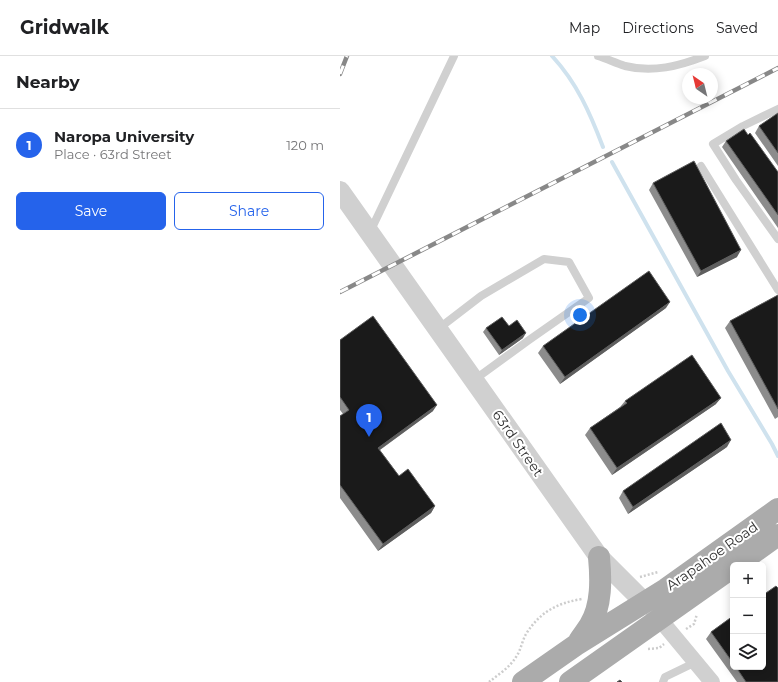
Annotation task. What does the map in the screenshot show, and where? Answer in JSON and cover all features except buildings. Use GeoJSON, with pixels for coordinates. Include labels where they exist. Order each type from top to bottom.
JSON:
{"type":"FeatureCollection","features":[{"type":"Feature","properties":{"kind":"main road","name":"Arapahoe Road"},"geometry":{"type":"LineString","coordinates":[[523,682],[576,645],[666,589],[778,509]]}},
{"type":"Feature","properties":{"kind":"main road","name":"Arapahoe Road"},"geometry":{"type":"LineString","coordinates":[[740,562],[778,535]]}},
{"type":"Feature","properties":{"kind":"main road"},"geometry":{"type":"LineString","coordinates":[[576,645],[590,625],[599,599],[601,578],[599,557]]}},
{"type":"Feature","properties":{"kind":"main road","name":"Arapahoe Road"},"geometry":{"type":"LineString","coordinates":[[570,682],[730,569]]}},
{"type":"Feature","properties":{"kind":"street","name":"63rd Street"},"geometry":{"type":"LineString","coordinates":[[340,191],[599,557],[659,618],[712,682]]}},
{"type":"Feature","properties":{"kind":"lane"},"geometry":{"type":"LineString","coordinates":[[370,232],[454,56]]}},
{"type":"Feature","properties":{"kind":"lane"},"geometry":{"type":"LineString","coordinates":[[598,56],[625,66],[650,70],[683,64],[705,56]]}},
{"type":"Feature","properties":{"kind":"lane"},"geometry":{"type":"LineString","coordinates":[[778,109],[745,130],[713,144],[778,240]]}},
{"type":"Feature","properties":{"kind":"lane"},"geometry":{"type":"LineString","coordinates":[[701,166],[778,290]]}},
{"type":"Feature","properties":{"kind":"lane"},"geometry":{"type":"LineString","coordinates":[[438,329],[481,296],[544,259],[569,262],[589,298],[474,380]]}},
{"type":"Feature","properties":{"kind":"lane"},"geometry":{"type":"LineString","coordinates":[[664,682],[665,677],[696,662]]}},
{"type":"Feature","properties":{"kind":"waterway"},"geometry":{"type":"LineString","coordinates":[[552,56],[576,88],[593,122],[603,147]]}},
{"type":"Feature","properties":{"kind":"waterway"},"geometry":{"type":"LineString","coordinates":[[612,162],[728,371],[778,456]]}},
{"type":"Feature","properties":{"kind":"railway"},"geometry":{"type":"LineString","coordinates":[[340,74],[347,56]]}},
{"type":"Feature","properties":{"kind":"railway"},"geometry":{"type":"LineString","coordinates":[[340,292],[778,68]]}},
{"type":"Feature","properties":{"kind":"place","name":"Naropa University"},"geometry":{"type":"Point","coordinates":[369,437]}}]}
